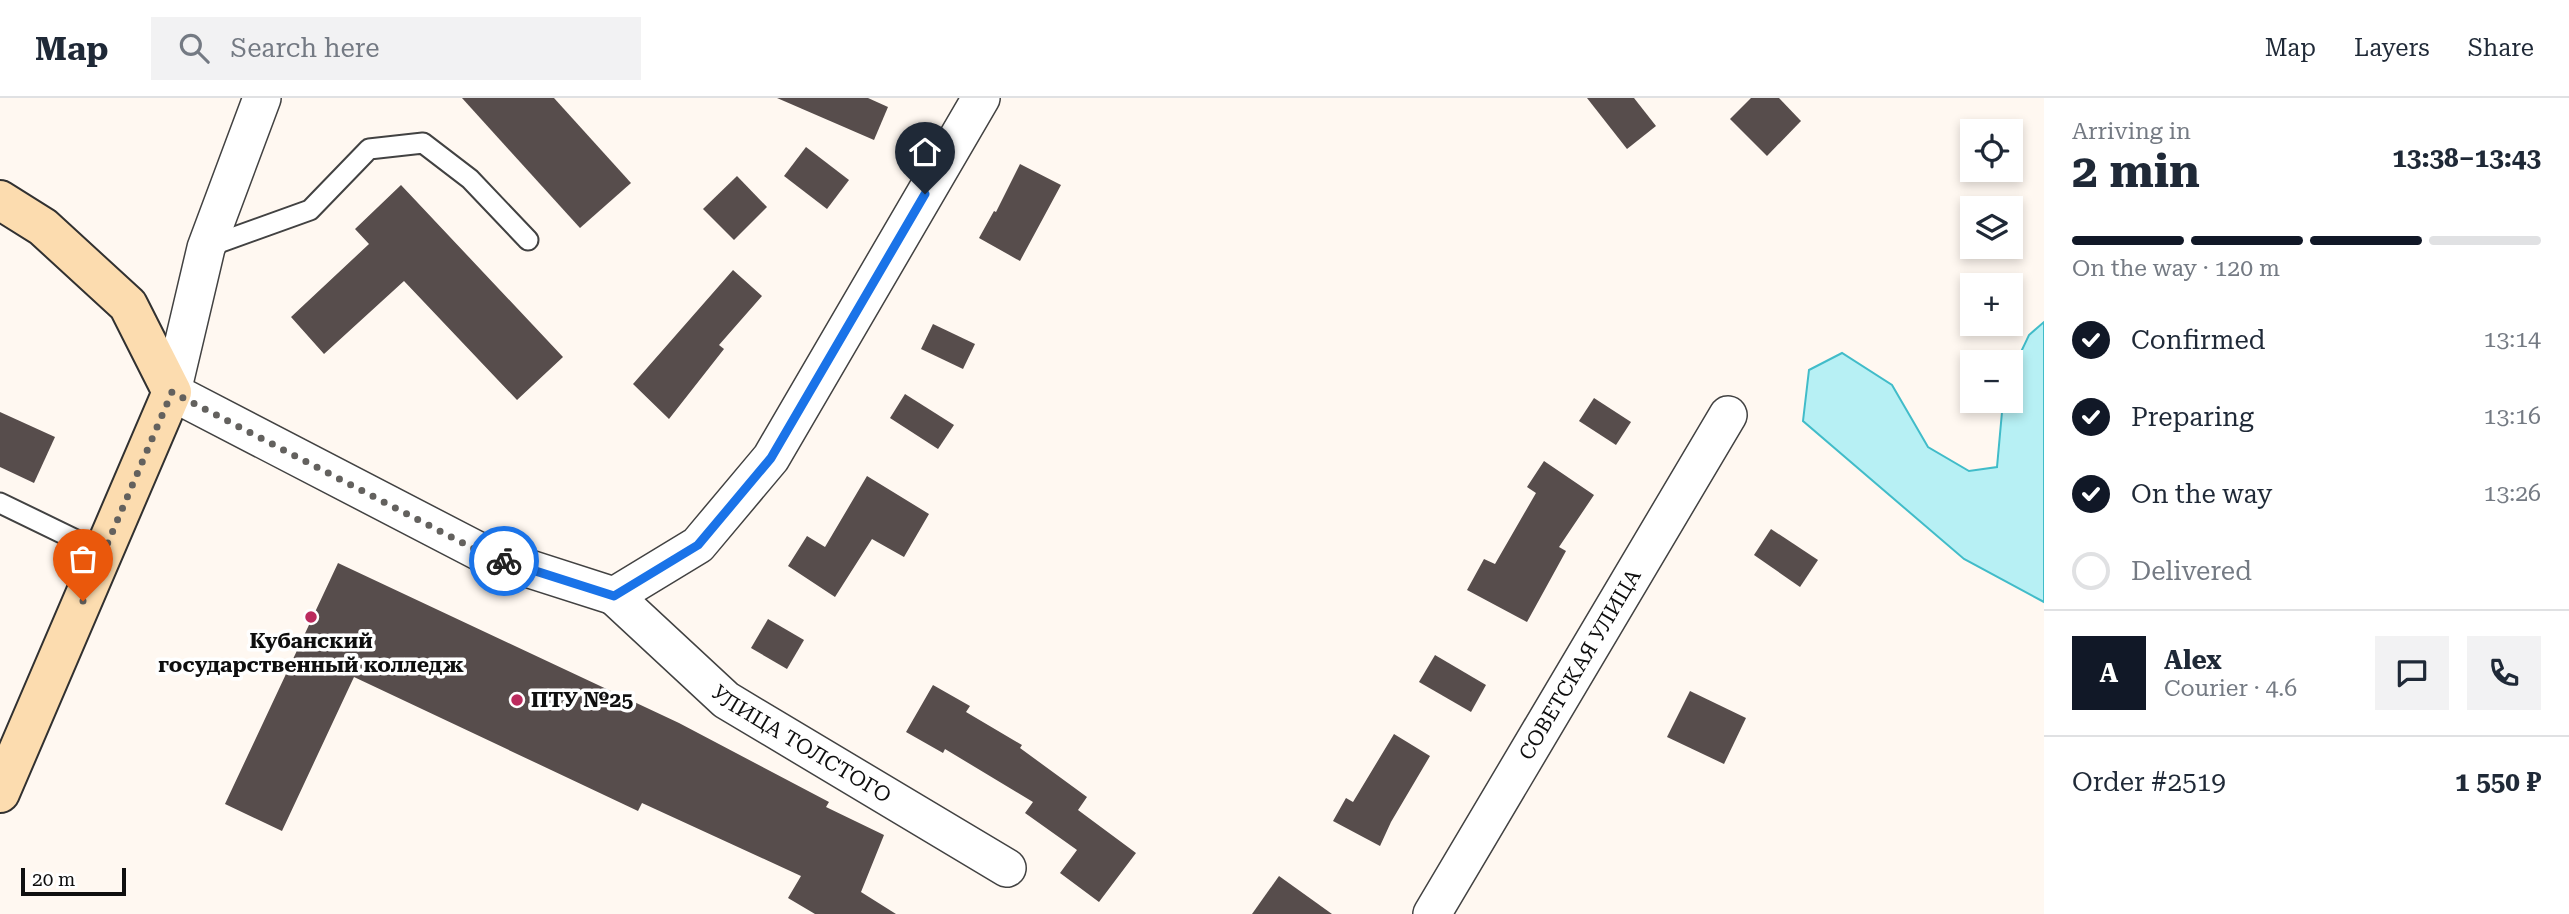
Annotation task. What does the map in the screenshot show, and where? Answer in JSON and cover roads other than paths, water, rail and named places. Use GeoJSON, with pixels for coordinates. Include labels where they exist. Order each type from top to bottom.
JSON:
{"type":"FeatureCollection","features":[{"type":"Feature","properties":{"kind":"street"},"geometry":{"type":"LineString","coordinates":[[0,793],[172,392],[206,248],[262,98]]}},
{"type":"Feature","properties":{"kind":"street"},"geometry":{"type":"LineString","coordinates":[[614,596],[698,545],[771,458],[981,98]]}},
{"type":"Feature","properties":{"kind":"street"},"geometry":{"type":"LineString","coordinates":[[0,200],[43,227],[128,305],[172,392]]}},
{"type":"Feature","properties":{"kind":"street","name":"УЛИЦА ТОЛСТОГО"},"geometry":{"type":"LineString","coordinates":[[172,392],[486,555],[614,596],[726,700],[1007,869]]}},
{"type":"Feature","properties":{"kind":"street","name":"СОВЕТСКАЯ УЛИЦА"},"geometry":{"type":"LineString","coordinates":[[1432,914],[1728,415]]}},
{"type":"Feature","properties":{"kind":"lane"},"geometry":{"type":"LineString","coordinates":[[206,248],[310,209],[369,149],[423,143],[470,179],[528,240]]}},
{"type":"Feature","properties":{"kind":"lane"},"geometry":{"type":"LineString","coordinates":[[0,503],[103,553]]}},
{"type":"Feature","properties":{"kind":"water"},"geometry":{"type":"Polygon","coordinates":[[[2044,322],[2044,602],[1964,559],[1803,421],[1809,370],[1842,353],[1892,385],[1928,447],[1969,471],[1997,467],[2002,413],[2023,413],[2022,350],[2029,335],[2044,322]]]}},
{"type":"Feature","properties":{"kind":"place","name":"Кубанский государственный колледж"},"geometry":{"type":"Point","coordinates":[311,617]}},
{"type":"Feature","properties":{"kind":"place","name":"ПТУ №25"},"geometry":{"type":"Point","coordinates":[517,700]}}]}
